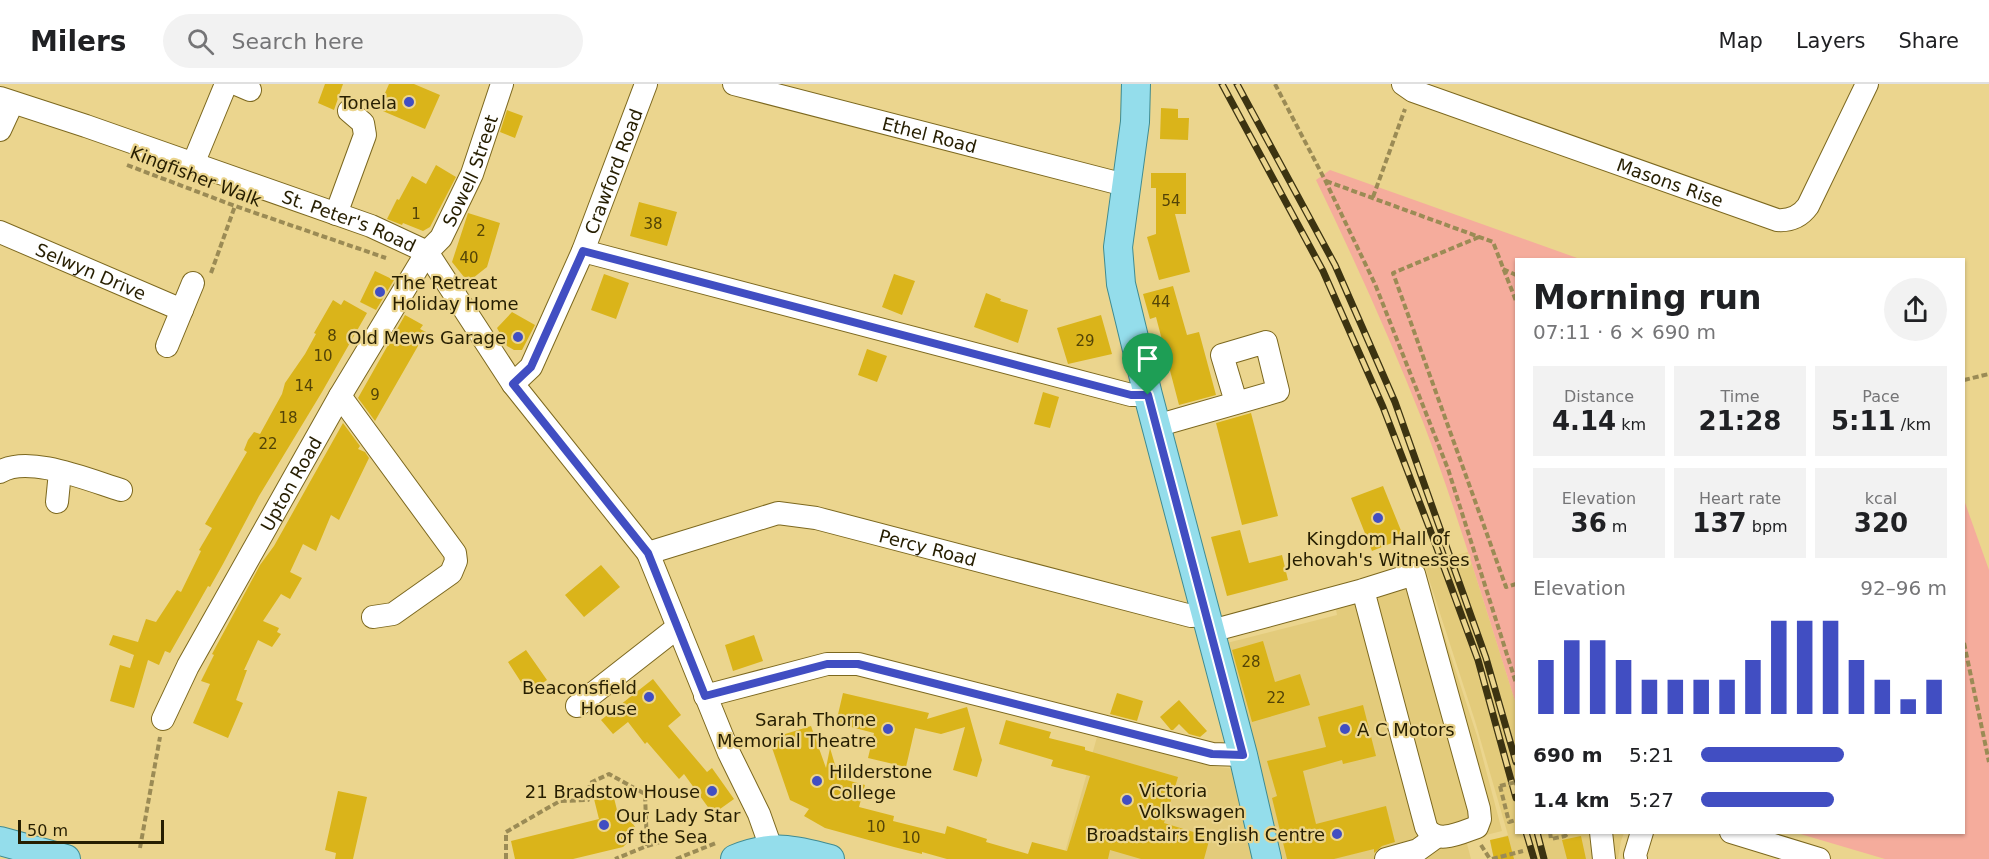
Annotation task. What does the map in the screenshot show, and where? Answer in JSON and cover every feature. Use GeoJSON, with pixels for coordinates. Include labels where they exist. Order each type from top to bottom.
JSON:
{"type":"FeatureCollection","features":[{"type":"Feature","properties":{"kind":"main road"},"geometry":{"type":"LineString","coordinates":[[1136,84],[1135,122],[1118,247],[1121,284],[1243,755],[1267,859]]}},
{"type":"Feature","properties":{"kind":"main road"},"geometry":{"type":"LineString","coordinates":[[0,841],[66,859]]}},
{"type":"Feature","properties":{"kind":"main road"},"geometry":{"type":"LineString","coordinates":[[726,851],[773,854],[797,850],[830,859]]}},
{"type":"Feature","properties":{"kind":"street"},"geometry":{"type":"LineString","coordinates":[[193,164],[226,84]]}},
{"type":"Feature","properties":{"kind":"street","name":"Sowell Street"},"geometry":{"type":"LineString","coordinates":[[422,260],[441,238],[472,174],[502,84]]}},
{"type":"Feature","properties":{"kind":"street","name":"Crawford Road"},"geometry":{"type":"LineString","coordinates":[[513,384],[531,367],[583,251],[646,84]]}},
{"type":"Feature","properties":{"kind":"street","name":"Ethel Road"},"geometry":{"type":"LineString","coordinates":[[734,84],[1125,185]]}},
{"type":"Feature","properties":{"kind":"street","name":"Masons Rise"},"geometry":{"type":"LineString","coordinates":[[1408,88],[1785,221],[1799,215],[1808,206],[1867,84]]}},
{"type":"Feature","properties":{"kind":"street"},"geometry":{"type":"LineString","coordinates":[[0,130],[6,101]]}},
{"type":"Feature","properties":{"kind":"street","name":"St. Peter's Road"},"geometry":{"type":"LineString","coordinates":[[6,101],[86,126],[371,226],[422,260],[513,384],[648,553],[729,753],[759,814],[773,854]]}},
{"type":"Feature","properties":{"kind":"street"},"geometry":{"type":"LineString","coordinates":[[336,214],[365,135],[363,123],[349,111]]}},
{"type":"Feature","properties":{"kind":"street","name":"Selwyn Drive"},"geometry":{"type":"LineString","coordinates":[[0,232],[182,310]]}},
{"type":"Feature","properties":{"kind":"street"},"geometry":{"type":"LineString","coordinates":[[583,251],[1131,395],[1148,395]]}},
{"type":"Feature","properties":{"kind":"street","name":"Upton Road"},"geometry":{"type":"LineString","coordinates":[[163,718],[188,666],[340,396],[422,260]]}},
{"type":"Feature","properties":{"kind":"street"},"geometry":{"type":"LineString","coordinates":[[167,346],[193,283]]}},
{"type":"Feature","properties":{"kind":"street"},"geometry":{"type":"LineString","coordinates":[[340,396],[455,553],[456,561],[451,573],[393,614],[373,617]]}},
{"type":"Feature","properties":{"kind":"street"},"geometry":{"type":"LineString","coordinates":[[1156,426],[1236,402]]}},
{"type":"Feature","properties":{"kind":"street"},"geometry":{"type":"LineString","coordinates":[[0,472],[8,467],[26,465],[121,490]]}},
{"type":"Feature","properties":{"kind":"street"},"geometry":{"type":"LineString","coordinates":[[57,502],[70,475]]}},
{"type":"Feature","properties":{"kind":"street","name":"Percy Road"},"geometry":{"type":"LineString","coordinates":[[648,553],[778,513],[816,518],[1191,616],[1209,623],[1363,590],[1414,574],[1480,819],[1477,827],[1444,837],[1436,837]]}},
{"type":"Feature","properties":{"kind":"street"},"geometry":{"type":"LineString","coordinates":[[1363,590],[1426,828],[1436,837],[1418,850],[1386,859]]}},
{"type":"Feature","properties":{"kind":"street"},"geometry":{"type":"LineString","coordinates":[[577,706],[678,627]]}},
{"type":"Feature","properties":{"kind":"street"},"geometry":{"type":"LineString","coordinates":[[705,696],[827,664],[858,664],[1212,754],[1243,755]]}},
{"type":"Feature","properties":{"kind":"street"},"geometry":{"type":"LineString","coordinates":[[1601,834],[1604,859]]}},
{"type":"Feature","properties":{"kind":"street"},"geometry":{"type":"LineString","coordinates":[[1636,859],[1635,855],[1641,834]]}},
{"type":"Feature","properties":{"kind":"street"},"geometry":{"type":"LineString","coordinates":[[1738,834],[1819,859]]}},
{"type":"Feature","properties":{"kind":"path"},"geometry":{"type":"LineString","coordinates":[[1275,84],[1375,284],[1448,469],[1515,680]]}},
{"type":"Feature","properties":{"kind":"path"},"geometry":{"type":"LineString","coordinates":[[1372,198],[1408,88]]}},
{"type":"Feature","properties":{"kind":"path","name":"Kingfisher Walk"},"geometry":{"type":"LineString","coordinates":[[124,163],[235,206],[422,260]]}},
{"type":"Feature","properties":{"kind":"path"},"geometry":{"type":"LineString","coordinates":[[1325,180],[1493,242],[1515,299]]}},
{"type":"Feature","properties":{"kind":"path"},"geometry":{"type":"LineString","coordinates":[[193,283],[209,278],[235,206]]}},
{"type":"Feature","properties":{"kind":"path"},"geometry":{"type":"LineString","coordinates":[[1479,237],[1393,273],[1506,587],[1515,584]]}},
{"type":"Feature","properties":{"kind":"path"},"geometry":{"type":"LineString","coordinates":[[1502,268],[1515,274]]}},
{"type":"Feature","properties":{"kind":"path"},"geometry":{"type":"LineString","coordinates":[[1965,380],[1989,374]]}},
{"type":"Feature","properties":{"kind":"path"},"geometry":{"type":"LineString","coordinates":[[1965,648],[1989,762]]}},
{"type":"Feature","properties":{"kind":"path"},"geometry":{"type":"LineString","coordinates":[[140,848],[163,718]]}},
{"type":"Feature","properties":{"kind":"path"},"geometry":{"type":"LineString","coordinates":[[506,859],[506,832],[560,801],[588,801],[590,783],[609,774],[645,794],[647,846]]}},
{"type":"Feature","properties":{"kind":"path"},"geometry":{"type":"LineString","coordinates":[[1515,782],[1500,786],[1509,822],[1515,820]]}},
{"type":"Feature","properties":{"kind":"path"},"geometry":{"type":"LineString","coordinates":[[1550,834],[1551,839],[1564,834]]}},
{"type":"Feature","properties":{"kind":"path"},"geometry":{"type":"LineString","coordinates":[[615,859],[667,840]]}},
{"type":"Feature","properties":{"kind":"path"},"geometry":{"type":"LineString","coordinates":[[676,859],[726,851]]}},
{"type":"Feature","properties":{"kind":"path"},"geometry":{"type":"LineString","coordinates":[[1492,859],[1523,851]]}},
{"type":"Feature","properties":{"kind":"shaded area"},"geometry":{"type":"Polygon","coordinates":[[[1330,170],[1577,258],[1515,258],[1515,701],[1460,527],[1423,422],[1372,300],[1316,180],[1330,170]]]}},
{"type":"Feature","properties":{"kind":"shaded area"},"geometry":{"type":"Polygon","coordinates":[[[1965,503],[1989,570],[1989,859],[1885,859],[1800,834],[1965,834],[1965,503]]]}},
{"type":"Feature","properties":{"kind":"shaded area"},"geometry":{"type":"Polygon","coordinates":[[[1468,552],[1515,701],[1515,834],[1624,834],[1618,859],[1494,859],[1490,841],[1508,835],[1475,721],[1424,564],[1468,552]]]}},
{"type":"Feature","properties":{"kind":"shaded area"},"geometry":{"type":"Polygon","coordinates":[[[1421,564],[1477,736],[1502,831],[1466,840],[1471,859],[1063,859],[1097,737],[1211,766],[1251,771],[1219,645],[1337,615],[1332,587],[1421,564]]]}},
{"type":"Feature","properties":{"kind":"building"},"geometry":{"type":"Polygon","coordinates":[[[325,84],[343,84],[334,110],[318,103],[325,84]]]}},
{"type":"Feature","properties":{"kind":"building","name":"Tonela"},"geometry":{"type":"Polygon","coordinates":[[[389,84],[414,84],[440,95],[425,129],[378,109],[389,84]]]}},
{"type":"Feature","properties":{"kind":"building"},"geometry":{"type":"Polygon","coordinates":[[[1161,108],[1178,109],[1178,118],[1189,118],[1188,140],[1160,139],[1161,108]]]}},
{"type":"Feature","properties":{"kind":"building"},"geometry":{"type":"Polygon","coordinates":[[[507,110],[523,116],[515,138],[500,132],[507,110]]]}},
{"type":"Feature","properties":{"kind":"building"},"geometry":{"type":"Polygon","coordinates":[[[436,165],[456,177],[430,227],[423,231],[387,219],[412,176],[426,184],[436,165]]]}},
{"type":"Feature","properties":{"kind":"building"},"geometry":{"type":"Polygon","coordinates":[[[1151,173],[1186,173],[1186,214],[1175,214],[1190,272],[1159,280],[1147,237],[1156,234],[1156,188],[1151,188],[1151,173]]]}},
{"type":"Feature","properties":{"kind":"building"},"geometry":{"type":"Polygon","coordinates":[[[639,202],[677,212],[667,246],[630,236],[639,202]]]}},
{"type":"Feature","properties":{"kind":"building"},"geometry":{"type":"Polygon","coordinates":[[[468,213],[500,223],[487,267],[468,282],[452,262],[468,213]]]}},
{"type":"Feature","properties":{"kind":"building","name":"The Retreat Holiday Home"},"geometry":{"type":"Polygon","coordinates":[[[375,271],[394,280],[376,310],[360,302],[375,271]]]}},
{"type":"Feature","properties":{"kind":"building"},"geometry":{"type":"Polygon","coordinates":[[[604,274],[629,283],[616,319],[591,310],[604,274]]]}},
{"type":"Feature","properties":{"kind":"building"},"geometry":{"type":"Polygon","coordinates":[[[894,274],[915,281],[902,315],[882,307],[894,274]]]}},
{"type":"Feature","properties":{"kind":"building"},"geometry":{"type":"Polygon","coordinates":[[[1173,286],[1187,335],[1199,332],[1216,395],[1179,405],[1156,317],[1150,319],[1143,294],[1173,286]]]}},
{"type":"Feature","properties":{"kind":"building"},"geometry":{"type":"Polygon","coordinates":[[[986,293],[1001,299],[1000,301],[1028,310],[1018,343],[974,327],[986,293]]]}},
{"type":"Feature","properties":{"kind":"building"},"geometry":{"type":"Polygon","coordinates":[[[333,300],[341,305],[344,300],[367,313],[170,653],[165,651],[159,665],[148,660],[134,708],[110,701],[120,665],[130,668],[134,655],[109,645],[113,635],[138,642],[146,619],[156,622],[177,590],[181,592],[201,551],[199,550],[212,528],[205,524],[247,452],[244,450],[248,440],[254,432],[260,434],[282,394],[285,383],[305,354],[333,300]]]}},
{"type":"Feature","properties":{"kind":"building","name":"Old Mews Garage"},"geometry":{"type":"Polygon","coordinates":[[[512,312],[535,325],[522,350],[514,350],[507,346],[497,328],[512,312]]]}},
{"type":"Feature","properties":{"kind":"building"},"geometry":{"type":"Polygon","coordinates":[[[405,315],[423,325],[420,329],[426,332],[375,421],[358,398],[405,315]]]}},
{"type":"Feature","properties":{"kind":"building"},"geometry":{"type":"Polygon","coordinates":[[[1101,315],[1112,354],[1068,364],[1057,328],[1101,315]]]}},
{"type":"Feature","properties":{"kind":"building"},"geometry":{"type":"Polygon","coordinates":[[[867,349],[887,356],[877,382],[858,375],[867,349]]]}},
{"type":"Feature","properties":{"kind":"building"},"geometry":{"type":"Polygon","coordinates":[[[1043,392],[1059,397],[1050,428],[1034,424],[1043,392]]]}},
{"type":"Feature","properties":{"kind":"building"},"geometry":{"type":"Polygon","coordinates":[[[1251,413],[1278,516],[1242,525],[1216,423],[1251,413]]]}},
{"type":"Feature","properties":{"kind":"building"},"geometry":{"type":"Polygon","coordinates":[[[343,423],[360,446],[358,449],[365,452],[369,458],[339,520],[331,515],[316,551],[303,544],[290,572],[302,578],[290,599],[281,594],[263,621],[279,628],[277,632],[281,634],[272,647],[258,640],[244,670],[247,670],[236,700],[243,703],[228,738],[193,723],[210,684],[201,681],[214,655],[212,654],[260,565],[274,546],[343,423]]]}},
{"type":"Feature","properties":{"kind":"building","name":"Kingdom Hall of Jehovah's Witnesses"},"geometry":{"type":"Polygon","coordinates":[[[1383,486],[1404,538],[1372,551],[1351,498],[1383,486]]]}},
{"type":"Feature","properties":{"kind":"building"},"geometry":{"type":"Polygon","coordinates":[[[1240,530],[1249,563],[1282,555],[1288,580],[1227,596],[1211,537],[1240,530]]]}},
{"type":"Feature","properties":{"kind":"building"},"geometry":{"type":"Polygon","coordinates":[[[601,565],[620,587],[584,617],[565,595],[601,565]]]}},
{"type":"Feature","properties":{"kind":"building"},"geometry":{"type":"Polygon","coordinates":[[[754,635],[763,661],[733,671],[725,645],[754,635]]]}},
{"type":"Feature","properties":{"kind":"building"},"geometry":{"type":"Polygon","coordinates":[[[1263,641],[1275,682],[1300,674],[1310,705],[1252,722],[1232,650],[1263,641]]]}},
{"type":"Feature","properties":{"kind":"building"},"geometry":{"type":"Polygon","coordinates":[[[526,650],[547,680],[528,693],[508,662],[526,650]]]}},
{"type":"Feature","properties":{"kind":"building"},"geometry":{"type":"Polygon","coordinates":[[[653,679],[681,715],[668,726],[707,772],[712,768],[734,799],[713,814],[684,774],[679,779],[647,742],[645,744],[628,722],[613,734],[601,720],[653,679]]]}},
{"type":"Feature","properties":{"kind":"building","name":"Sarah Thorne Memorial Theatre"},"geometry":{"type":"Polygon","coordinates":[[[843,693],[929,713],[927,719],[967,707],[982,760],[977,777],[953,770],[965,727],[941,734],[915,728],[906,767],[868,758],[874,733],[836,723],[843,693]]]}},
{"type":"Feature","properties":{"kind":"building"},"geometry":{"type":"Polygon","coordinates":[[[1117,693],[1143,701],[1137,721],[1110,714],[1117,693]]]}},
{"type":"Feature","properties":{"kind":"building"},"geometry":{"type":"Polygon","coordinates":[[[1179,700],[1207,731],[1200,737],[1189,734],[1179,724],[1171,730],[1160,717],[1179,700]]]}},
{"type":"Feature","properties":{"kind":"building"},"geometry":{"type":"Polygon","coordinates":[[[1363,705],[1376,756],[1343,764],[1342,760],[1303,771],[1316,824],[1386,806],[1395,842],[1382,846],[1374,853],[1374,849],[1334,859],[1287,859],[1272,798],[1277,796],[1267,761],[1326,747],[1318,717],[1363,705]]]}},
{"type":"Feature","properties":{"kind":"building"},"geometry":{"type":"Polygon","coordinates":[[[1006,720],[1051,732],[1049,738],[1085,747],[1085,750],[1178,777],[1164,823],[1210,837],[1204,859],[1141,859],[1110,850],[1108,859],[947,859],[825,828],[804,816],[809,809],[790,800],[769,739],[811,726],[826,768],[830,748],[839,778],[865,785],[859,807],[894,816],[893,821],[945,834],[947,826],[987,839],[986,842],[1028,854],[1032,842],[1067,851],[1090,776],[1051,766],[1053,760],[999,744],[1006,720]]]}},
{"type":"Feature","properties":{"kind":"building","name":"Our Lady Star of the Sea"},"geometry":{"type":"Polygon","coordinates":[[[612,790],[619,818],[631,821],[635,827],[633,837],[623,847],[573,859],[515,859],[511,841],[599,819],[593,795],[612,790]]]}},
{"type":"Feature","properties":{"kind":"building"},"geometry":{"type":"Polygon","coordinates":[[[338,791],[367,797],[353,859],[335,859],[336,853],[325,850],[338,791]]]}},
{"type":"Feature","properties":{"kind":"building"},"geometry":{"type":"Polygon","coordinates":[[[1508,836],[1514,859],[1494,859],[1490,840],[1508,836]]]}},
{"type":"Feature","properties":{"kind":"building"},"geometry":{"type":"Polygon","coordinates":[[[1581,836],[1586,859],[1567,859],[1562,840],[1581,836]]]}},
{"type":"Feature","properties":{"kind":"railway"},"geometry":{"type":"LineString","coordinates":[[1222,84],[1323,271],[1383,407],[1478,660],[1515,794]]}},
{"type":"Feature","properties":{"kind":"railway"},"geometry":{"type":"LineString","coordinates":[[1237,84],[1335,265],[1395,402],[1486,658],[1515,759]]}},
{"type":"Feature","properties":{"kind":"railway"},"geometry":{"type":"LineString","coordinates":[[1527,834],[1534,859]]}},
{"type":"Feature","properties":{"kind":"railway"},"geometry":{"type":"LineString","coordinates":[[1538,834],[1544,859]]}},
{"type":"Feature","properties":{"kind":"place","name":"Tonela"},"geometry":{"type":"Point","coordinates":[409,102]}},
{"type":"Feature","properties":{"kind":"place","name":"The Retreat Holiday Home"},"geometry":{"type":"Point","coordinates":[380,292]}},
{"type":"Feature","properties":{"kind":"place","name":"Old Mews Garage"},"geometry":{"type":"Point","coordinates":[518,337]}},
{"type":"Feature","properties":{"kind":"place","name":"Kingdom Hall of Jehovah's Witnesses"},"geometry":{"type":"Point","coordinates":[1378,518]}},
{"type":"Feature","properties":{"kind":"place","name":"Beaconsfield House"},"geometry":{"type":"Point","coordinates":[649,697]}},
{"type":"Feature","properties":{"kind":"place","name":"Sarah Thorne Memorial Theatre"},"geometry":{"type":"Point","coordinates":[888,729]}},
{"type":"Feature","properties":{"kind":"place","name":"A C Motors"},"geometry":{"type":"Point","coordinates":[1345,729]}},
{"type":"Feature","properties":{"kind":"place","name":"Hilderstone College"},"geometry":{"type":"Point","coordinates":[817,781]}},
{"type":"Feature","properties":{"kind":"place","name":"21 Bradstow House"},"geometry":{"type":"Point","coordinates":[712,791]}},
{"type":"Feature","properties":{"kind":"place","name":"Victoria Volkswagen"},"geometry":{"type":"Point","coordinates":[1127,800]}},
{"type":"Feature","properties":{"kind":"place","name":"Our Lady Star of the Sea"},"geometry":{"type":"Point","coordinates":[604,825]}},
{"type":"Feature","properties":{"kind":"place","name":"Broadstairs English Centre"},"geometry":{"type":"Point","coordinates":[1337,834]}},
{"type":"Feature","properties":{"kind":"route"},"geometry":{"type":"LineString","coordinates":[[583,251],[1131,395],[1148,395],[1243,755],[1212,754],[858,664],[827,664],[705,696],[648,553],[513,384],[531,367],[583,251]]}}]}
